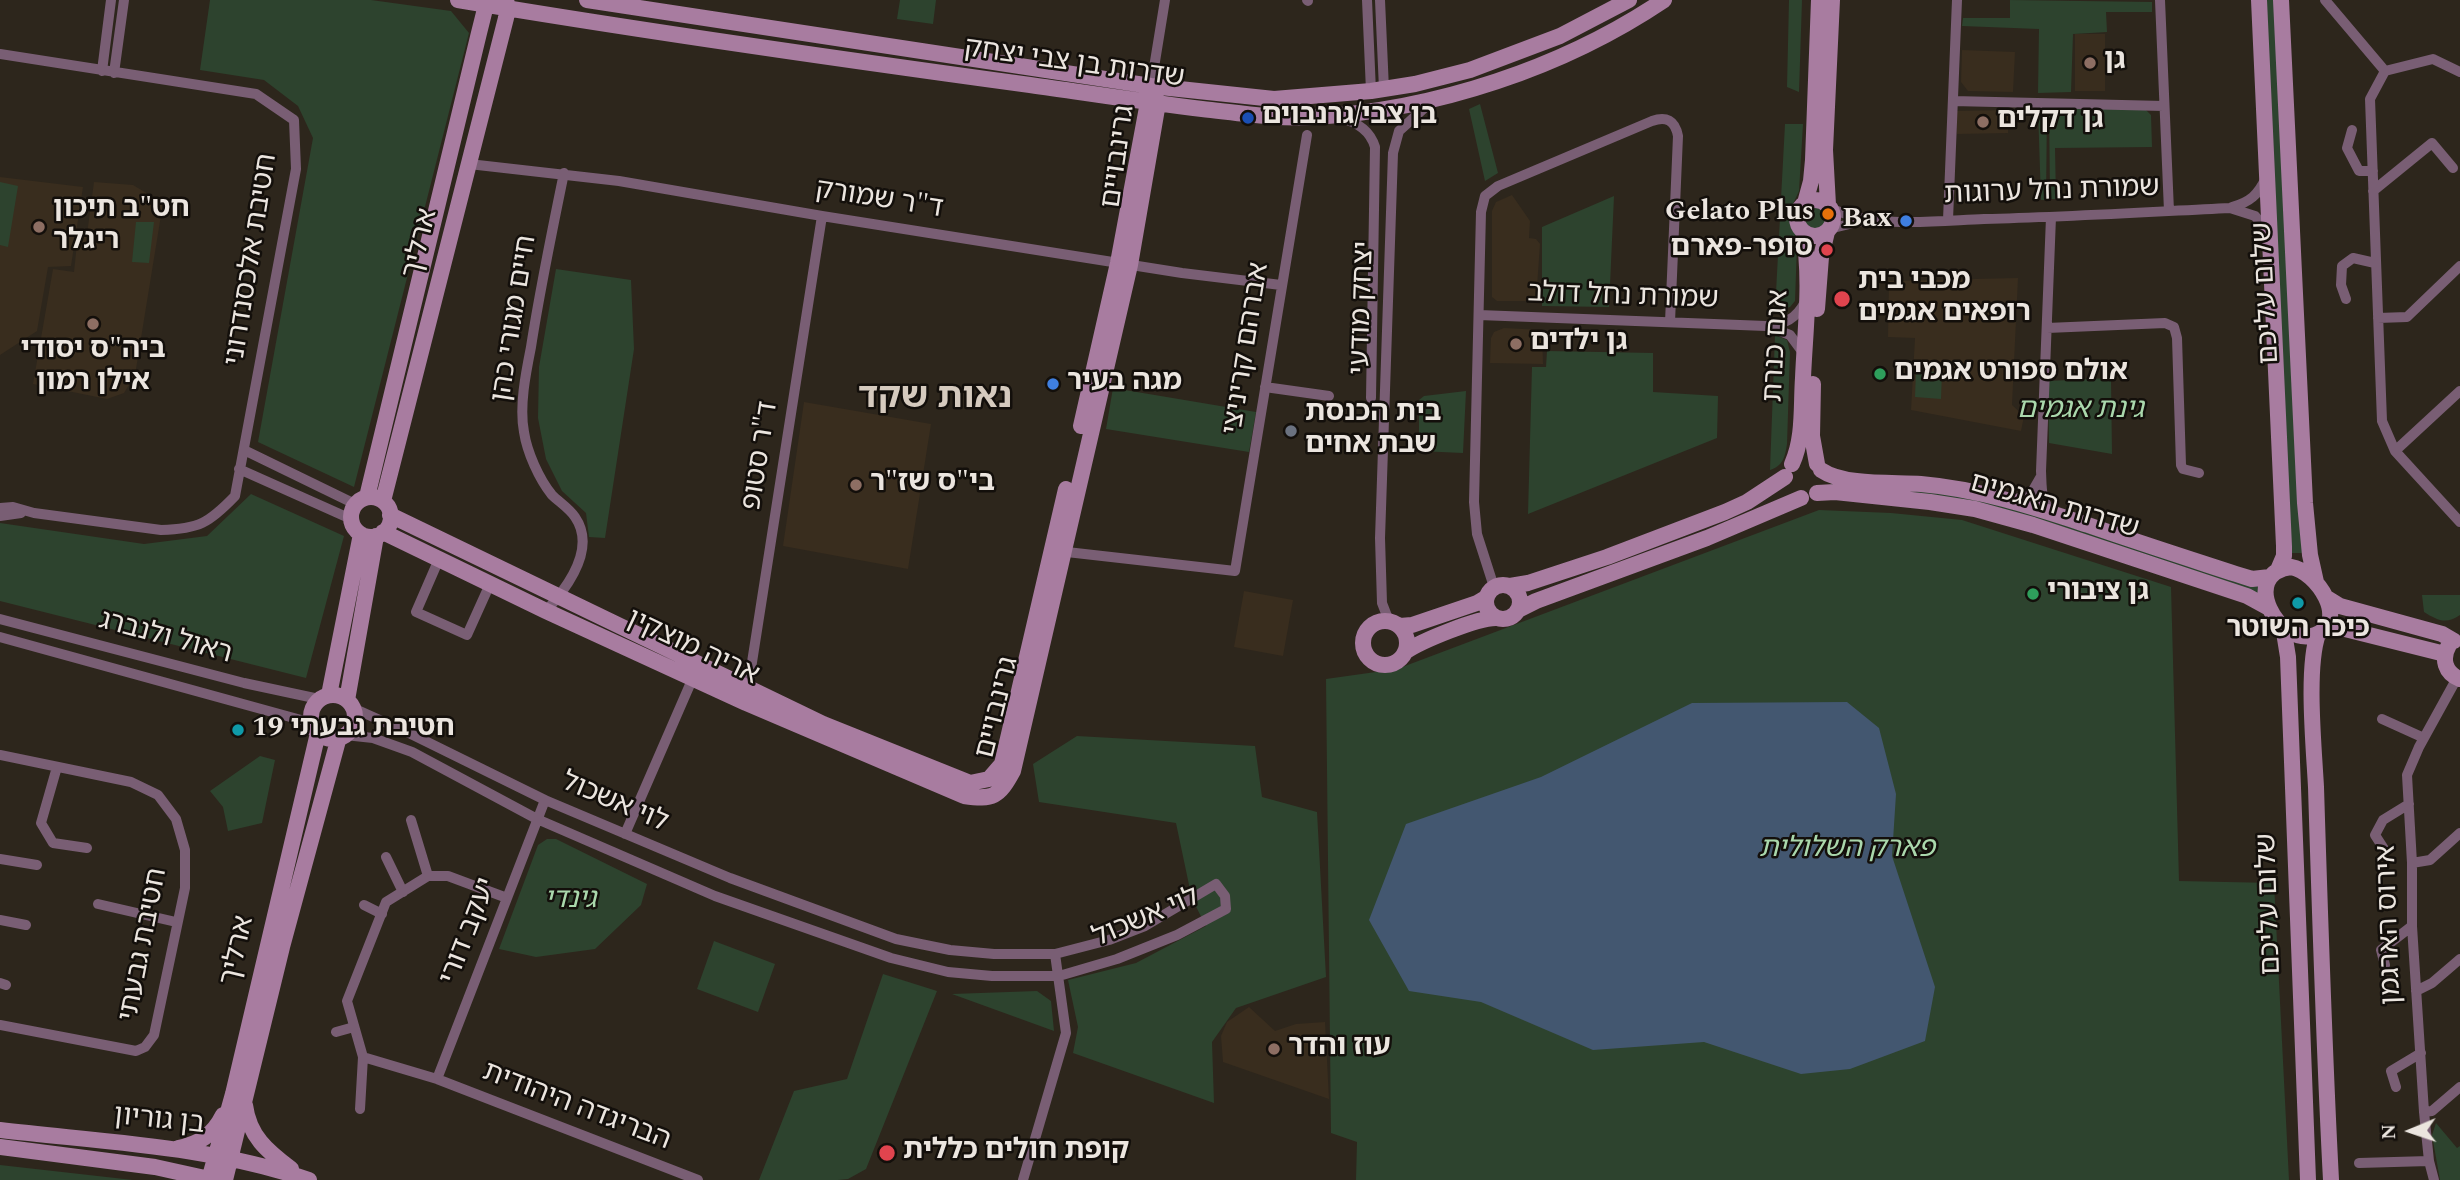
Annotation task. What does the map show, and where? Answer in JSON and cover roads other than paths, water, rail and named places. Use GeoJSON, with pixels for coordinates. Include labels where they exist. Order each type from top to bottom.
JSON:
{"type":"FeatureCollection","features":[{"type":"Feature","properties":{"kind":"street"},"geometry":{"type":"LineString","coordinates":[[102,71],[111,0]]}},
{"type":"Feature","properties":{"kind":"street"},"geometry":{"type":"LineString","coordinates":[[114,73],[124,0]]}},
{"type":"Feature","properties":{"kind":"street"},"geometry":{"type":"LineString","coordinates":[[457,0],[475,17],[479,33]]}},
{"type":"Feature","properties":{"kind":"street","name":"שדרות בן צבי יצחק"},"geometry":{"type":"LineString","coordinates":[[457,0],[507,4],[670,35],[1152,97],[1274,99],[1378,90],[1437,79],[1496,61],[1560,36],[1629,0]]}},
{"type":"Feature","properties":{"kind":"street","name":"שדרות בן צבי יצחק"},"geometry":{"type":"LineString","coordinates":[[587,0],[675,7],[1257,116],[1289,118],[1390,108],[1504,77],[1566,53],[1664,0]]}},
{"type":"Feature","properties":{"kind":"street"},"geometry":{"type":"LineString","coordinates":[[1152,97],[1165,0]]}},
{"type":"Feature","properties":{"kind":"street"},"geometry":{"type":"LineString","coordinates":[[1367,0],[1378,90]]}},
{"type":"Feature","properties":{"kind":"street"},"geometry":{"type":"LineString","coordinates":[[1378,90],[1380,0]]}},
{"type":"Feature","properties":{"kind":"street"},"geometry":{"type":"LineString","coordinates":[[1819,0],[1811,181],[1805,203],[1797,217],[1803,231],[1816,236],[1828,230],[1833,220],[1829,206],[1825,150],[1832,0]]}},
{"type":"Feature","properties":{"kind":"street"},"geometry":{"type":"LineString","coordinates":[[1948,220],[1957,0]]}},
{"type":"Feature","properties":{"kind":"street"},"geometry":{"type":"LineString","coordinates":[[2160,0],[2169,211]]}},
{"type":"Feature","properties":{"kind":"street","name":"שלום עליכם"},"geometry":{"type":"LineString","coordinates":[[2259,0],[2284,537],[2284,556],[2274,574]]}},
{"type":"Feature","properties":{"kind":"street","name":"שלום עליכם"},"geometry":{"type":"LineString","coordinates":[[2281,0],[2305,503],[2310,555],[2316,582]]}},
{"type":"Feature","properties":{"kind":"street"},"geometry":{"type":"LineString","coordinates":[[2325,0],[2385,71]]}},
{"type":"Feature","properties":{"kind":"street","name":"ארליך"},"geometry":{"type":"LineString","coordinates":[[369,507],[488,2]]}},
{"type":"Feature","properties":{"kind":"street","name":"ארליך"},"geometry":{"type":"LineString","coordinates":[[369,507],[469,164],[507,4]]}},
{"type":"Feature","properties":{"kind":"street"},"geometry":{"type":"LineString","coordinates":[[670,35],[675,7]]}},
{"type":"Feature","properties":{"kind":"street","name":"חטיבת אלכסנדרוני"},"geometry":{"type":"LineString","coordinates":[[0,54],[257,94],[294,120],[296,169],[235,496],[212,520],[181,529],[161,530],[34,513],[13,507],[0,508]]}},
{"type":"Feature","properties":{"kind":"street"},"geometry":{"type":"LineString","coordinates":[[2460,72],[2433,59],[2385,71],[2370,99],[2382,421],[2395,451],[2460,522]]}},
{"type":"Feature","properties":{"kind":"street","name":"גרינבויים"},"geometry":{"type":"LineString","coordinates":[[989,779],[1002,764],[1057,551],[1124,264],[1152,97]]}},
{"type":"Feature","properties":{"kind":"street","name":"יצחק מודעי"},"geometry":{"type":"LineString","coordinates":[[1395,624],[1382,603],[1380,561],[1390,188],[1395,142],[1399,131],[1437,97]]}},
{"type":"Feature","properties":{"kind":"street"},"geometry":{"type":"LineString","coordinates":[[1953,101],[2164,106]]}},
{"type":"Feature","properties":{"kind":"street","name":"יצחק מודעי"},"geometry":{"type":"LineString","coordinates":[[1330,116],[1360,125],[1373,139],[1376,158],[1371,398]]}},
{"type":"Feature","properties":{"kind":"street"},"geometry":{"type":"LineString","coordinates":[[1496,618],[1487,609],[1497,590],[1477,534],[1474,509],[1481,212],[1485,196],[1499,186],[1663,117],[1673,123],[1678,136],[1670,322]]}},
{"type":"Feature","properties":{"kind":"street"},"geometry":{"type":"LineString","coordinates":[[2352,130],[2347,148],[2358,171],[2373,171]]}},
{"type":"Feature","properties":{"kind":"street","name":"אברהם קריניצי"},"geometry":{"type":"LineString","coordinates":[[1057,551],[1235,571],[1307,135]]}},
{"type":"Feature","properties":{"kind":"street"},"geometry":{"type":"LineString","coordinates":[[2373,191],[2432,143],[2453,169]]}},
{"type":"Feature","properties":{"kind":"street","name":"ד\"ר שמורק"},"geometry":{"type":"LineString","coordinates":[[469,164],[564,173],[1224,280],[1281,285]]}},
{"type":"Feature","properties":{"kind":"street","name":"חיים מגורי כהן"},"geometry":{"type":"LineString","coordinates":[[546,611],[559,596],[582,558],[582,535],[576,517],[551,493],[523,431],[524,386],[564,173]]}},
{"type":"Feature","properties":{"kind":"street","name":"שמורת נחל ערוגות"},"geometry":{"type":"LineString","coordinates":[[1828,230],[1852,222],[1875,220],[2051,217],[2230,208],[2251,200],[2262,188],[2266,176]]}},
{"type":"Feature","properties":{"kind":"street"},"geometry":{"type":"LineString","coordinates":[[1805,203],[1814,200],[1829,206]]}},
{"type":"Feature","properties":{"kind":"street","name":"שמורת נחל ערוגות"},"geometry":{"type":"LineString","coordinates":[[1829,206],[1849,215],[1875,220]]}},
{"type":"Feature","properties":{"kind":"street","name":"שמורת נחל ערוגות"},"geometry":{"type":"LineString","coordinates":[[2230,208],[2255,216],[2269,233]]}},
{"type":"Feature","properties":{"kind":"street","name":"ד\"ר סטופ"},"geometry":{"type":"LineString","coordinates":[[747,695],[822,216]]}},
{"type":"Feature","properties":{"kind":"street"},"geometry":{"type":"LineString","coordinates":[[2051,217],[2041,471],[2042,495],[2053,514]]}},
{"type":"Feature","properties":{"kind":"street","name":"אגם כנרת"},"geometry":{"type":"LineString","coordinates":[[1819,467],[1813,453],[1812,406],[1821,257],[1828,230]]}},
{"type":"Feature","properties":{"kind":"street","name":"אגם כנרת"},"geometry":{"type":"LineString","coordinates":[[1788,470],[1800,436],[1807,299],[1807,255],[1803,231]]}},
{"type":"Feature","properties":{"kind":"street"},"geometry":{"type":"LineString","coordinates":[[2346,299],[2341,285],[2342,267],[2353,258],[2375,263]]}},
{"type":"Feature","properties":{"kind":"street"},"geometry":{"type":"LineString","coordinates":[[1372,265],[1388,280]]}},
{"type":"Feature","properties":{"kind":"street"},"geometry":{"type":"LineString","coordinates":[[2378,318],[2407,317],[2460,266]]}},
{"type":"Feature","properties":{"kind":"street","name":"שמורת נחל דולב"},"geometry":{"type":"LineString","coordinates":[[1479,315],[1766,326],[1778,325],[1792,319],[1807,299]]}},
{"type":"Feature","properties":{"kind":"street"},"geometry":{"type":"LineString","coordinates":[[2047,328],[2165,323],[2175,327],[2181,465],[2199,473]]}},
{"type":"Feature","properties":{"kind":"street","name":"שמורת נחל דולב"},"geometry":{"type":"LineString","coordinates":[[1766,326],[1790,335],[1804,354]]}},
{"type":"Feature","properties":{"kind":"street"},"geometry":{"type":"LineString","coordinates":[[1265,387],[1329,396]]}},
{"type":"Feature","properties":{"kind":"street"},"geometry":{"type":"LineString","coordinates":[[2395,451],[2460,391]]}},
{"type":"Feature","properties":{"kind":"street","name":"אריה מוצקין"},"geometry":{"type":"LineString","coordinates":[[244,450],[559,596],[696,671]]}},
{"type":"Feature","properties":{"kind":"street"},"geometry":{"type":"LineString","coordinates":[[1497,590],[1520,597],[1518,610],[1511,618],[1484,619],[1420,643],[1405,652],[1399,660],[1388,665],[1376,663],[1366,654],[1363,640],[1369,628],[1381,621],[1412,625],[1478,603],[1497,590],[1528,583],[1607,557],[1725,512],[1748,502],[1788,470],[1805,459],[1819,467],[1823,482],[1809,496],[1789,491],[1788,470]]}},
{"type":"Feature","properties":{"kind":"street","name":"שדרות האגמים"},"geometry":{"type":"LineString","coordinates":[[1819,467],[1829,475],[1844,478],[1940,486],[2011,501],[2245,577],[2258,579],[2274,574]]}},
{"type":"Feature","properties":{"kind":"street","name":"אריה מוצקין"},"geometry":{"type":"LineString","coordinates":[[239,469],[369,507]]}},
{"type":"Feature","properties":{"kind":"street"},"geometry":{"type":"LineString","coordinates":[[2011,501],[2021,499],[2032,492],[2041,471]]}},
{"type":"Feature","properties":{"kind":"street","name":"שדרות האגמים"},"geometry":{"type":"LineString","coordinates":[[1518,610],[1809,496],[1835,492],[1975,509],[2033,525],[2256,599],[2269,608]]}},
{"type":"Feature","properties":{"kind":"street"},"geometry":{"type":"LineString","coordinates":[[373,534],[350,704],[352,726],[342,736],[328,738],[315,728],[311,713],[324,697],[373,534],[387,527],[369,507],[353,525],[373,534]]}},
{"type":"Feature","properties":{"kind":"street","name":"חטיבת אלכסנדרוני"},"geometry":{"type":"LineString","coordinates":[[0,516],[34,513]]}},
{"type":"Feature","properties":{"kind":"street","name":"אריה מוצקין"},"geometry":{"type":"LineString","coordinates":[[373,534],[439,559],[546,611],[696,671],[964,796],[986,799]]}},
{"type":"Feature","properties":{"kind":"street","name":"גרינבויים"},"geometry":{"type":"LineString","coordinates":[[986,799],[1002,791],[1013,771],[1057,551]]}},
{"type":"Feature","properties":{"kind":"street"},"geometry":{"type":"LineString","coordinates":[[439,559],[416,612],[467,635],[490,584]]}},
{"type":"Feature","properties":{"kind":"street"},"geometry":{"type":"LineString","coordinates":[[2321,632],[2328,625],[2330,612],[2327,598],[2316,582],[2308,573],[2298,568],[2274,574],[2265,593],[2269,608],[2294,635],[2307,637],[2337,627],[2453,644]]}},
{"type":"Feature","properties":{"kind":"street"},"geometry":{"type":"LineString","coordinates":[[2327,598],[2340,606],[2442,634],[2453,644]]}},
{"type":"Feature","properties":{"kind":"street","name":"ראול ולנברג"},"geometry":{"type":"LineString","coordinates":[[0,619],[244,683],[324,697]]}},
{"type":"Feature","properties":{"kind":"street"},"geometry":{"type":"LineString","coordinates":[[1395,624],[1406,634],[1405,652]]}},
{"type":"Feature","properties":{"kind":"street","name":"שלום עליכם"},"geometry":{"type":"LineString","coordinates":[[2283,626],[2288,657],[2308,1180]]}},
{"type":"Feature","properties":{"kind":"street","name":"שלום עליכם"},"geometry":{"type":"LineString","coordinates":[[2321,632],[2314,661],[2313,718],[2323,1032],[2331,1180]]}},
{"type":"Feature","properties":{"kind":"street","name":"ראול ולנברג"},"geometry":{"type":"LineString","coordinates":[[0,638],[315,728]]}},
{"type":"Feature","properties":{"kind":"street"},"geometry":{"type":"LineString","coordinates":[[2453,644],[2445,666],[2458,679]]}},
{"type":"Feature","properties":{"kind":"street"},"geometry":{"type":"LineString","coordinates":[[625,834],[696,671]]}},
{"type":"Feature","properties":{"kind":"street","name":"אירוס הארגמן"},"geometry":{"type":"LineString","coordinates":[[2434,1180],[2428,1161],[2424,1112],[2412,926],[2407,775],[2424,738],[2458,679]]}},
{"type":"Feature","properties":{"kind":"street","name":"אריה מוצקין"},"geometry":{"type":"LineString","coordinates":[[747,695],[970,783],[989,779]]}},
{"type":"Feature","properties":{"kind":"street"},"geometry":{"type":"LineString","coordinates":[[324,697],[338,696],[350,704]]}},
{"type":"Feature","properties":{"kind":"street","name":"לוי אשכול"},"geometry":{"type":"LineString","coordinates":[[342,736],[373,738],[412,752],[537,819],[715,896],[891,958],[948,972],[992,976],[1059,976],[1117,959],[1177,934],[1226,909],[1225,895],[1216,884],[1145,926],[1109,940],[1055,954],[994,954],[950,950],[896,939],[730,878],[545,800],[350,704]]}},
{"type":"Feature","properties":{"kind":"street"},"geometry":{"type":"LineString","coordinates":[[2382,719],[2424,738]]}},
{"type":"Feature","properties":{"kind":"street","name":"ארליך"},"geometry":{"type":"LineString","coordinates":[[239,1096],[315,728]]}},
{"type":"Feature","properties":{"kind":"street","name":"ארליך"},"geometry":{"type":"LineString","coordinates":[[214,1180],[342,736]]}},
{"type":"Feature","properties":{"kind":"street","name":"חטיבת גבעתי"},"geometry":{"type":"LineString","coordinates":[[0,755],[131,782],[158,795],[176,819],[185,850],[185,888],[154,1035],[145,1047],[136,1051],[0,1024]]}},
{"type":"Feature","properties":{"kind":"street"},"geometry":{"type":"LineString","coordinates":[[57,767],[40,823],[53,843],[87,848]]}},
{"type":"Feature","properties":{"kind":"street","name":"יעקב דורי"},"geometry":{"type":"LineString","coordinates":[[437,1079],[545,800]]}},
{"type":"Feature","properties":{"kind":"street"},"geometry":{"type":"LineString","coordinates":[[2384,849],[2375,835],[2383,820],[2409,804]]}},
{"type":"Feature","properties":{"kind":"street"},"geometry":{"type":"LineString","coordinates":[[411,820],[428,876]]}},
{"type":"Feature","properties":{"kind":"street"},"geometry":{"type":"LineString","coordinates":[[2412,863],[2430,860],[2460,834]]}},
{"type":"Feature","properties":{"kind":"street"},"geometry":{"type":"LineString","coordinates":[[386,857],[403,892]]}},
{"type":"Feature","properties":{"kind":"street"},"geometry":{"type":"LineString","coordinates":[[0,859],[37,864]]}},
{"type":"Feature","properties":{"kind":"street"},"geometry":{"type":"LineString","coordinates":[[446,862],[447,876]]}},
{"type":"Feature","properties":{"kind":"street"},"geometry":{"type":"LineString","coordinates":[[480,888],[484,875]]}},
{"type":"Feature","properties":{"kind":"street"},"geometry":{"type":"LineString","coordinates":[[360,1110],[363,1057],[347,1001],[348,986],[368,948],[386,902],[428,876],[447,876],[507,898]]}},
{"type":"Feature","properties":{"kind":"street"},"geometry":{"type":"LineString","coordinates":[[461,895],[466,883]]}},
{"type":"Feature","properties":{"kind":"street"},"geometry":{"type":"LineString","coordinates":[[98,904],[176,922]]}},
{"type":"Feature","properties":{"kind":"street"},"geometry":{"type":"LineString","coordinates":[[364,905],[382,914]]}},
{"type":"Feature","properties":{"kind":"street"},"geometry":{"type":"LineString","coordinates":[[0,920],[26,925]]}},
{"type":"Feature","properties":{"kind":"street"},"geometry":{"type":"LineString","coordinates":[[2385,965],[2381,950],[2412,926]]}},
{"type":"Feature","properties":{"kind":"street"},"geometry":{"type":"LineString","coordinates":[[356,943],[368,948]]}},
{"type":"Feature","properties":{"kind":"street"},"geometry":{"type":"LineString","coordinates":[[1023,1180],[1066,1033],[1055,954]]}},
{"type":"Feature","properties":{"kind":"street"},"geometry":{"type":"LineString","coordinates":[[2416,991],[2432,983],[2460,959]]}},
{"type":"Feature","properties":{"kind":"street"},"geometry":{"type":"LineString","coordinates":[[336,1032],[354,1027]]}},
{"type":"Feature","properties":{"kind":"street"},"geometry":{"type":"LineString","coordinates":[[2396,1087],[2392,1071],[2421,1053]]}},
{"type":"Feature","properties":{"kind":"street","name":"הבריגדה היהודית"},"geometry":{"type":"LineString","coordinates":[[363,1057],[437,1079],[698,1180]]}},
{"type":"Feature","properties":{"kind":"street"},"geometry":{"type":"LineString","coordinates":[[2424,1112],[2432,1111],[2460,1087]]}},
{"type":"Feature","properties":{"kind":"street"},"geometry":{"type":"LineString","coordinates":[[165,1149],[190,1145],[207,1137],[239,1096]]}},
{"type":"Feature","properties":{"kind":"street"},"geometry":{"type":"LineString","coordinates":[[239,1096],[249,1124],[261,1146],[307,1179]]}},
{"type":"Feature","properties":{"kind":"street","name":"בן גוריון"},"geometry":{"type":"LineString","coordinates":[[0,1130],[223,1156],[307,1179]]}},
{"type":"Feature","properties":{"kind":"street","name":"בן גוריון"},"geometry":{"type":"LineString","coordinates":[[0,1147],[166,1169],[214,1180]]}},
{"type":"Feature","properties":{"kind":"street"},"geometry":{"type":"LineString","coordinates":[[2359,1163],[2428,1161]]}},
{"type":"Feature","properties":{"kind":"street"},"geometry":{"type":"LineString","coordinates":[[166,1169],[185,1180]]}},
{"type":"Feature","properties":{"kind":"water"},"geometry":{"type":"Polygon","coordinates":[[[1847,702],[1879,728],[1896,794],[1892,856],[1935,987],[1925,1041],[1850,1069],[1801,1074],[1704,1042],[1593,1050],[1481,1002],[1409,991],[1369,920],[1406,824],[1541,777],[1692,703],[1847,702]]]}},
{"type":"Feature","properties":{"kind":"place","name":"גן"},"geometry":{"type":"Point","coordinates":[2090,63]}},
{"type":"Feature","properties":{"kind":"place","name":"בן צבי/גרנבוים"},"geometry":{"type":"Point","coordinates":[1248,118]}},
{"type":"Feature","properties":{"kind":"place","name":"גן דקלים"},"geometry":{"type":"Point","coordinates":[1983,122]}},
{"type":"Feature","properties":{"kind":"place","name":"Gelato Plus"},"geometry":{"type":"Point","coordinates":[1828,214]}},
{"type":"Feature","properties":{"kind":"place","name":"Bax"},"geometry":{"type":"Point","coordinates":[1906,221]}},
{"type":"Feature","properties":{"kind":"place","name":"חט\"ב תיכון ריגלר"},"geometry":{"type":"Point","coordinates":[39,227]}},
{"type":"Feature","properties":{"kind":"place","name":"סופר-פארם"},"geometry":{"type":"Point","coordinates":[1827,250]}},
{"type":"Feature","properties":{"kind":"place","name":"מכבי בית רופאים אגמים"},"geometry":{"type":"Point","coordinates":[1842,299]}},
{"type":"Feature","properties":{"kind":"place","name":"ביה\"ס יסודי אילן רמון"},"geometry":{"type":"Point","coordinates":[93,324]}},
{"type":"Feature","properties":{"kind":"place","name":"גן ילדים"},"geometry":{"type":"Point","coordinates":[1516,344]}},
{"type":"Feature","properties":{"kind":"place","name":"אולם ספורט אגמים"},"geometry":{"type":"Point","coordinates":[1880,374]}},
{"type":"Feature","properties":{"kind":"place","name":"מגה בעיר"},"geometry":{"type":"Point","coordinates":[1053,384]}},
{"type":"Feature","properties":{"kind":"place","name":"בית הכנסת שבת אחים"},"geometry":{"type":"Point","coordinates":[1291,431]}},
{"type":"Feature","properties":{"kind":"place","name":"בי\"ס שז\"ר"},"geometry":{"type":"Point","coordinates":[856,485]}},
{"type":"Feature","properties":{"kind":"place","name":"גן ציבורי"},"geometry":{"type":"Point","coordinates":[2033,594]}},
{"type":"Feature","properties":{"kind":"place","name":"כיכר השוטר"},"geometry":{"type":"Point","coordinates":[2298,603]}},
{"type":"Feature","properties":{"kind":"place","name":"חטיבת גבעתי 19"},"geometry":{"type":"Point","coordinates":[238,730]}},
{"type":"Feature","properties":{"kind":"place","name":"עוז והדר"},"geometry":{"type":"Point","coordinates":[1274,1049]}},
{"type":"Feature","properties":{"kind":"place","name":"קופת חולים כללית"},"geometry":{"type":"Point","coordinates":[887,1153]}},
{"type":"Feature","properties":{"kind":"district","name":"נאות שקד"},"geometry":{"type":"Point","coordinates":[935,400]}},
{"type":"Feature","properties":{"kind":"park label","name":"גינת אגמים"},"geometry":{"type":"Point","coordinates":[2080,412]}},
{"type":"Feature","properties":{"kind":"park label","name":"פארק השלולית"},"geometry":{"type":"Point","coordinates":[1847,851]}},
{"type":"Feature","properties":{"kind":"park label","name":"גינדי"},"geometry":{"type":"Point","coordinates":[570,902]}}]}
